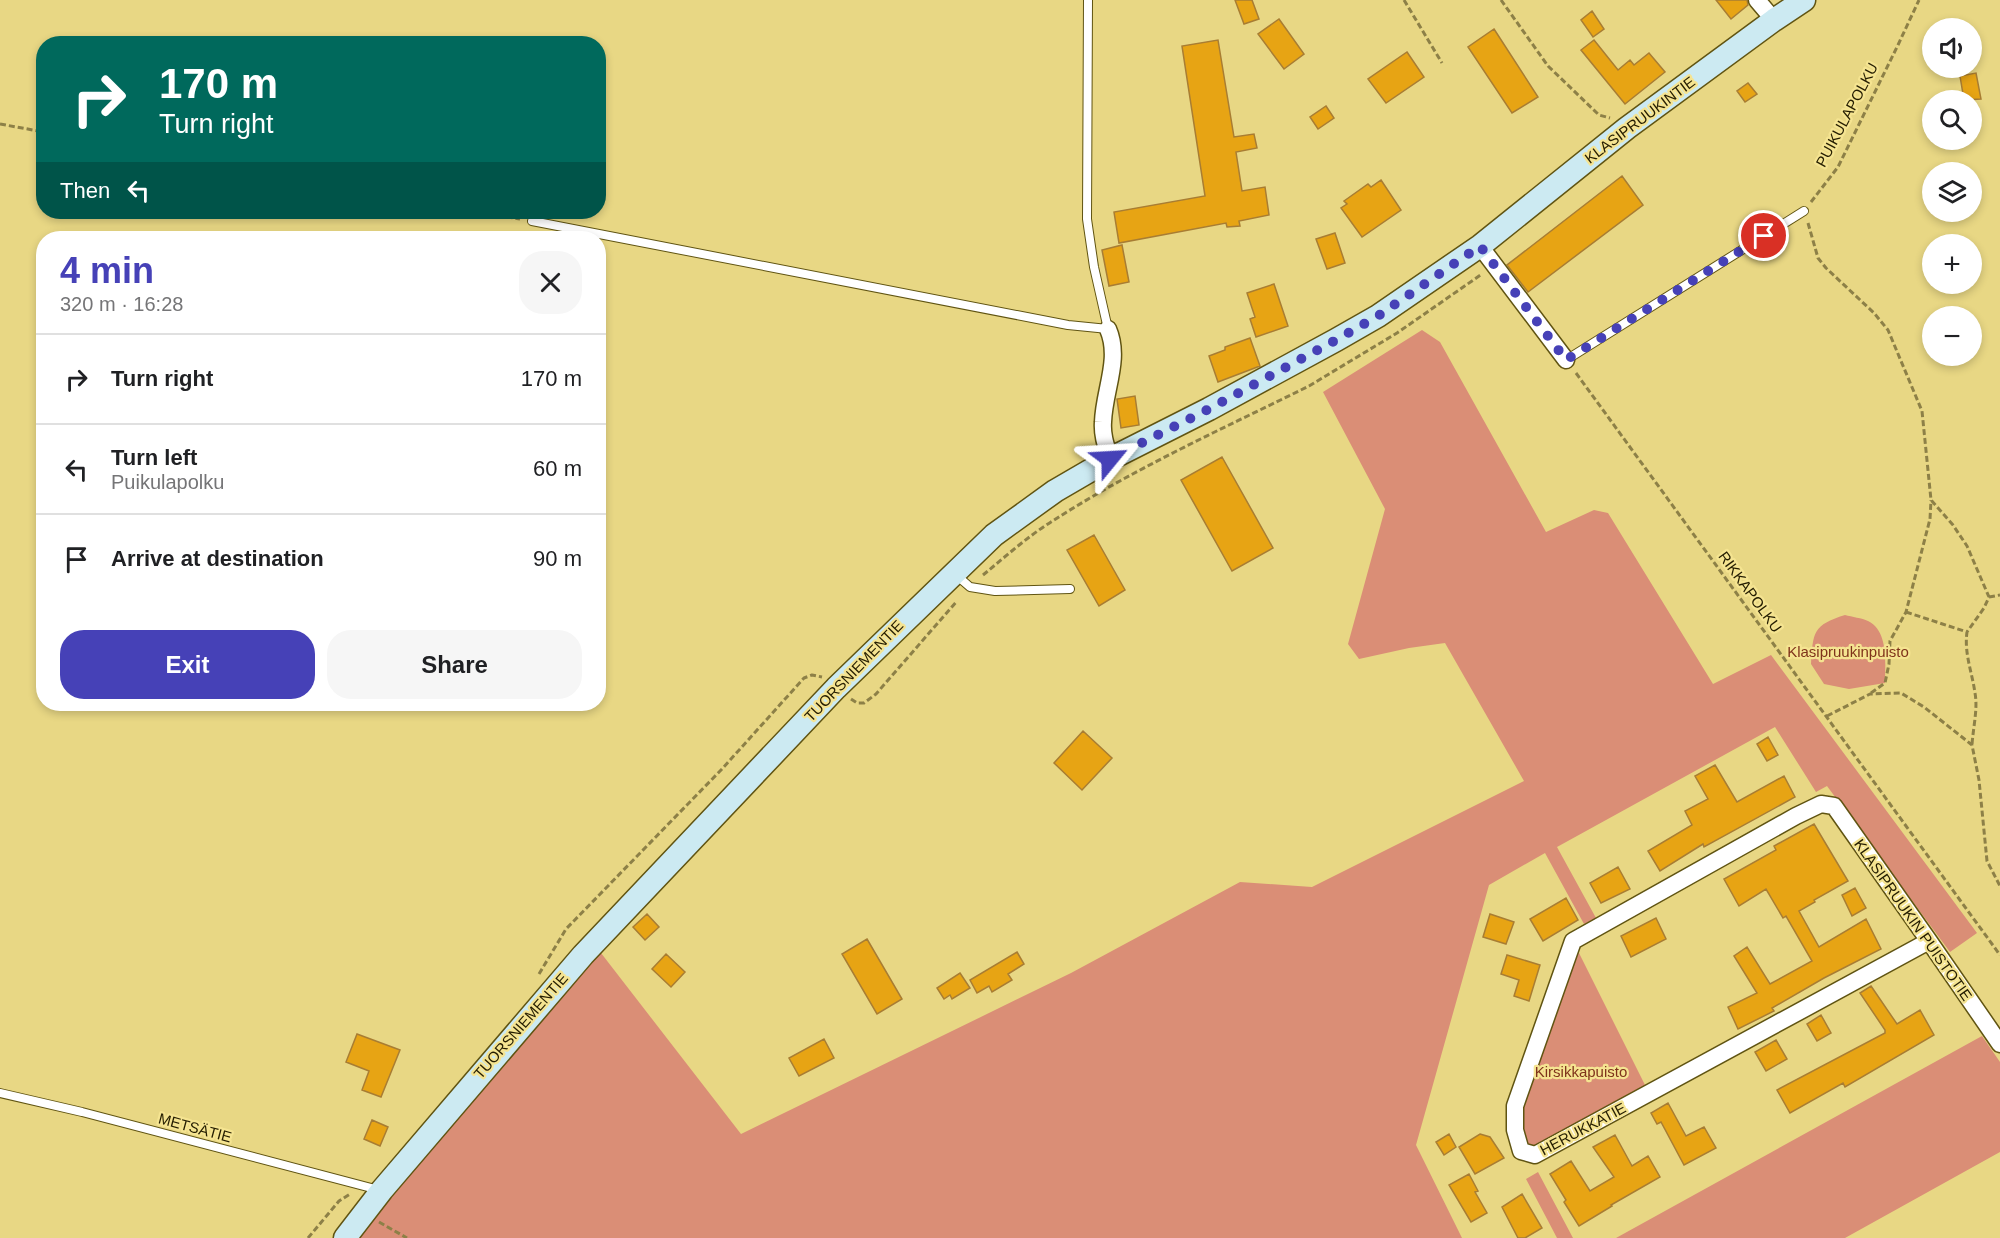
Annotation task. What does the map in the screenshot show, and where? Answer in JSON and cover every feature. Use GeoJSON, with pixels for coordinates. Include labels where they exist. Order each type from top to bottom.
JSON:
{"type":"FeatureCollection","features":[{"type":"Feature","properties":{"kind":"main road","name":"KLASIPRUUKINTIE"},"geometry":{"type":"LineString","coordinates":[[1480,246],[1633,123],[1804,0]]}},
{"type":"Feature","properties":{"kind":"main road","name":"TUORSNIEMENTIE"},"geometry":{"type":"LineString","coordinates":[[345,1238],[372,1188],[583,955],[836,688],[962,580],[994,535],[1030,508],[1110,459],[1209,409],[1378,316],[1480,246]]}},
{"type":"Feature","properties":{"kind":"street"},"geometry":{"type":"LineString","coordinates":[[1757,0],[1774,20]]}},
{"type":"Feature","properties":{"kind":"street"},"geometry":{"type":"LineString","coordinates":[[1480,246],[1566,360]]}},
{"type":"Feature","properties":{"kind":"street"},"geometry":{"type":"LineString","coordinates":[[1108,328],[1115,354],[1103,422],[1103,435],[1110,459]]}},
{"type":"Feature","properties":{"kind":"street","name":"KLASIPRUUKIN PUISTOTIE"},"geometry":{"type":"LineString","coordinates":[[1821,804],[1834,807],[2000,1044]]}},
{"type":"Feature","properties":{"kind":"street","name":"HERUKKATIE"},"geometry":{"type":"LineString","coordinates":[[1821,804],[1573,941],[1515,1106],[1515,1130],[1521,1151],[1535,1155],[1929,941]]}},
{"type":"Feature","properties":{"kind":"lane"},"geometry":{"type":"LineString","coordinates":[[606,235],[1068,325],[1108,328],[1094,267],[1087,219],[1089,0]]}},
{"type":"Feature","properties":{"kind":"lane"},"geometry":{"type":"LineString","coordinates":[[1566,360],[1804,211]]}},
{"type":"Feature","properties":{"kind":"lane"},"geometry":{"type":"LineString","coordinates":[[532,221],[584,231]]}},
{"type":"Feature","properties":{"kind":"lane"},"geometry":{"type":"LineString","coordinates":[[962,580],[995,591],[1070,589]]}},
{"type":"Feature","properties":{"kind":"lane","name":"METSÄTIE"},"geometry":{"type":"LineString","coordinates":[[0,1093],[82,1112],[372,1188]]}},
{"type":"Feature","properties":{"kind":"path"},"geometry":{"type":"LineString","coordinates":[[1404,0],[1442,63]]}},
{"type":"Feature","properties":{"kind":"path"},"geometry":{"type":"LineString","coordinates":[[1501,0],[1548,66],[1599,115],[1633,123]]}},
{"type":"Feature","properties":{"kind":"path","name":"PUIKULAPOLKU"},"geometry":{"type":"LineString","coordinates":[[1804,211],[1838,166],[1918,0]]}},
{"type":"Feature","properties":{"kind":"path"},"geometry":{"type":"LineString","coordinates":[[0,124],[36,131]]}},
{"type":"Feature","properties":{"kind":"path"},"geometry":{"type":"LineString","coordinates":[[1804,211],[1818,258],[1853,296],[1874,313],[1888,330],[1922,411],[1931,500],[1930,519],[1906,612],[1890,641],[1885,683],[1870,694],[1827,716]]}},
{"type":"Feature","properties":{"kind":"path"},"geometry":{"type":"LineString","coordinates":[[520,219],[532,221]]}},
{"type":"Feature","properties":{"kind":"path"},"geometry":{"type":"LineString","coordinates":[[535,980],[566,929],[722,769],[804,678],[812,675],[822,677],[857,703],[864,703],[876,694],[940,618],[962,580],[1051,522],[1120,481],[1309,386],[1338,369],[1397,333],[1494,265]]}},
{"type":"Feature","properties":{"kind":"path","name":"RIKKAPOLKU"},"geometry":{"type":"LineString","coordinates":[[1566,360],[2000,955]]}},
{"type":"Feature","properties":{"kind":"path"},"geometry":{"type":"LineString","coordinates":[[1931,500],[1953,525],[1967,546],[1989,597]]}},
{"type":"Feature","properties":{"kind":"path"},"geometry":{"type":"LineString","coordinates":[[2000,595],[1989,597],[1967,632],[1965,641],[1976,695],[1972,745],[1979,780],[1987,861],[2000,886]]}},
{"type":"Feature","properties":{"kind":"path"},"geometry":{"type":"LineString","coordinates":[[1906,612],[1967,632]]}},
{"type":"Feature","properties":{"kind":"path"},"geometry":{"type":"LineString","coordinates":[[1870,694],[1901,693],[1924,707],[1972,745]]}},
{"type":"Feature","properties":{"kind":"path"},"geometry":{"type":"LineString","coordinates":[[308,1238],[339,1201],[372,1188]]}},
{"type":"Feature","properties":{"kind":"path"},"geometry":{"type":"LineString","coordinates":[[312,1232],[317,1238]]}},
{"type":"Feature","properties":{"kind":"green space"},"geometry":{"type":"Polygon","coordinates":[[[1422,330],[1440,342],[1546,532],[1594,510],[1608,513],[1713,684],[1771,655],[1977,933],[1950,952],[1827,786],[1816,792],[1775,727],[1557,847],[1596,918],[1584,924],[1545,853],[1489,885],[1416,1145],[1462,1238],[359,1238],[459,1112],[601,953],[741,1134],[1071,973],[1240,882],[1312,887],[1524,781],[1445,643],[1359,659],[1348,644],[1385,509],[1323,392],[1422,330]]]}},
{"type":"Feature","properties":{"kind":"green space","name":"Klasipruukinpuisto"},"geometry":{"type":"Polygon","coordinates":[[[1845,615],[1868,621],[1880,632],[1885,658],[1885,683],[1849,689],[1824,684],[1811,664],[1814,637],[1817,631],[1826,622],[1845,615]]]}},
{"type":"Feature","properties":{"kind":"green space","name":"Kirsikkapuisto"},"geometry":{"type":"Polygon","coordinates":[[[1573,941],[1649,1093],[1535,1155],[1521,1151],[1515,1106],[1573,941]]]}},
{"type":"Feature","properties":{"kind":"green space"},"geometry":{"type":"Polygon","coordinates":[[[1982,1036],[2000,1062],[2000,1152],[1845,1238],[1616,1238],[1982,1036]]]}},
{"type":"Feature","properties":{"kind":"green space"},"geometry":{"type":"Polygon","coordinates":[[[1538,1172],[1573,1238],[1557,1238],[1526,1179],[1538,1172]]]}},
{"type":"Feature","properties":{"kind":"building"},"geometry":{"type":"Polygon","coordinates":[[[1235,0],[1252,0],[1259,19],[1244,24],[1235,0]]]}},
{"type":"Feature","properties":{"kind":"building"},"geometry":{"type":"Polygon","coordinates":[[[1716,0],[1747,0],[1748,5],[1731,19],[1716,0]]]}},
{"type":"Feature","properties":{"kind":"building"},"geometry":{"type":"Polygon","coordinates":[[[1592,11],[1604,29],[1593,37],[1581,20],[1592,11]]]}},
{"type":"Feature","properties":{"kind":"building"},"geometry":{"type":"Polygon","coordinates":[[[1279,19],[1304,54],[1284,69],[1258,34],[1279,19]]]}},
{"type":"Feature","properties":{"kind":"building"},"geometry":{"type":"Polygon","coordinates":[[[1494,29],[1538,97],[1512,113],[1468,47],[1494,29]]]}},
{"type":"Feature","properties":{"kind":"building"},"geometry":{"type":"Polygon","coordinates":[[[1218,40],[1234,137],[1254,134],[1257,148],[1236,152],[1242,191],[1265,187],[1269,215],[1239,221],[1240,226],[1227,227],[1226,223],[1119,243],[1114,212],[1205,196],[1182,46],[1218,40]]]}},
{"type":"Feature","properties":{"kind":"building"},"geometry":{"type":"Polygon","coordinates":[[[1594,40],[1618,70],[1630,60],[1634,65],[1649,53],[1665,72],[1625,104],[1581,50],[1594,40]]]}},
{"type":"Feature","properties":{"kind":"building"},"geometry":{"type":"Polygon","coordinates":[[[1407,52],[1424,77],[1386,103],[1368,79],[1407,52]]]}},
{"type":"Feature","properties":{"kind":"building"},"geometry":{"type":"Polygon","coordinates":[[[1960,78],[1977,78],[1979,90],[1962,90],[1960,78]]]}},
{"type":"Feature","properties":{"kind":"building"},"geometry":{"type":"Polygon","coordinates":[[[1748,83],[1757,94],[1745,102],[1737,91],[1748,83]]]}},
{"type":"Feature","properties":{"kind":"building"},"geometry":{"type":"Polygon","coordinates":[[[1326,106],[1334,118],[1318,129],[1310,117],[1326,106]]]}},
{"type":"Feature","properties":{"kind":"building"},"geometry":{"type":"Polygon","coordinates":[[[1622,176],[1643,205],[1528,292],[1507,265],[1622,176]]]}},
{"type":"Feature","properties":{"kind":"building"},"geometry":{"type":"Polygon","coordinates":[[[1381,180],[1401,210],[1362,237],[1341,208],[1347,204],[1344,201],[1368,184],[1371,187],[1381,180]]]}},
{"type":"Feature","properties":{"kind":"building"},"geometry":{"type":"Polygon","coordinates":[[[1335,233],[1345,263],[1327,269],[1316,239],[1335,233]]]}},
{"type":"Feature","properties":{"kind":"building"},"geometry":{"type":"Polygon","coordinates":[[[1122,245],[1129,282],[1109,286],[1102,250],[1122,245]]]}},
{"type":"Feature","properties":{"kind":"building"},"geometry":{"type":"Polygon","coordinates":[[[1274,284],[1288,326],[1256,337],[1250,319],[1255,317],[1247,293],[1274,284]]]}},
{"type":"Feature","properties":{"kind":"building"},"geometry":{"type":"Polygon","coordinates":[[[1250,338],[1260,366],[1218,382],[1209,356],[1225,350],[1225,347],[1250,338]]]}},
{"type":"Feature","properties":{"kind":"building"},"geometry":{"type":"Polygon","coordinates":[[[1135,396],[1139,425],[1121,428],[1117,399],[1135,396]]]}},
{"type":"Feature","properties":{"kind":"building"},"geometry":{"type":"Polygon","coordinates":[[[1222,457],[1273,548],[1232,571],[1181,480],[1222,457]]]}},
{"type":"Feature","properties":{"kind":"building"},"geometry":{"type":"Polygon","coordinates":[[[1094,535],[1125,590],[1099,606],[1067,550],[1094,535]]]}},
{"type":"Feature","properties":{"kind":"building"},"geometry":{"type":"Polygon","coordinates":[[[1083,731],[1112,758],[1082,790],[1054,763],[1083,731]]]}},
{"type":"Feature","properties":{"kind":"building"},"geometry":{"type":"Polygon","coordinates":[[[1768,737],[1778,755],[1767,761],[1757,744],[1768,737]]]}},
{"type":"Feature","properties":{"kind":"building"},"geometry":{"type":"Polygon","coordinates":[[[1715,765],[1737,802],[1784,776],[1795,797],[1704,847],[1703,844],[1660,871],[1648,851],[1692,825],[1685,811],[1708,799],[1695,776],[1715,765]]]}},
{"type":"Feature","properties":{"kind":"building"},"geometry":{"type":"Polygon","coordinates":[[[1814,824],[1848,881],[1799,911],[1819,947],[1866,919],[1881,949],[1824,978],[1772,1008],[1774,1011],[1738,1029],[1728,1007],[1757,993],[1734,956],[1747,947],[1770,984],[1812,961],[1786,916],[1783,918],[1766,889],[1739,906],[1724,879],[1776,850],[1774,846],[1814,824]]]}},
{"type":"Feature","properties":{"kind":"building"},"geometry":{"type":"Polygon","coordinates":[[[1618,867],[1630,889],[1601,903],[1590,883],[1618,867]]]}},
{"type":"Feature","properties":{"kind":"building"},"geometry":{"type":"Polygon","coordinates":[[[1855,888],[1866,908],[1852,916],[1842,895],[1855,888]]]}},
{"type":"Feature","properties":{"kind":"building"},"geometry":{"type":"Polygon","coordinates":[[[1566,898],[1578,920],[1543,941],[1530,919],[1566,898]]]}},
{"type":"Feature","properties":{"kind":"building"},"geometry":{"type":"Polygon","coordinates":[[[647,914],[659,927],[645,940],[633,927],[647,914]]]}},
{"type":"Feature","properties":{"kind":"building"},"geometry":{"type":"Polygon","coordinates":[[[1490,914],[1514,922],[1506,944],[1483,937],[1490,914]]]}},
{"type":"Feature","properties":{"kind":"building"},"geometry":{"type":"Polygon","coordinates":[[[1656,918],[1666,939],[1631,957],[1621,936],[1656,918]]]}},
{"type":"Feature","properties":{"kind":"building"},"geometry":{"type":"Polygon","coordinates":[[[867,939],[902,999],[877,1014],[842,954],[867,939]]]}},
{"type":"Feature","properties":{"kind":"building"},"geometry":{"type":"Polygon","coordinates":[[[1017,952],[1024,964],[1008,974],[1012,980],[992,992],[989,986],[977,993],[970,980],[1017,952]]]}},
{"type":"Feature","properties":{"kind":"building"},"geometry":{"type":"Polygon","coordinates":[[[666,954],[685,972],[671,987],[652,969],[666,954]]]}},
{"type":"Feature","properties":{"kind":"building"},"geometry":{"type":"Polygon","coordinates":[[[1507,955],[1540,965],[1529,1001],[1514,996],[1519,980],[1501,974],[1507,955]]]}},
{"type":"Feature","properties":{"kind":"building"},"geometry":{"type":"Polygon","coordinates":[[[960,973],[970,988],[952,999],[950,995],[944,999],[937,988],[960,973]]]}},
{"type":"Feature","properties":{"kind":"building"},"geometry":{"type":"Polygon","coordinates":[[[1871,986],[1897,1024],[1920,1010],[1934,1035],[1845,1087],[1843,1083],[1790,1113],[1777,1090],[1885,1033],[1860,993],[1871,986]]]}},
{"type":"Feature","properties":{"kind":"building"},"geometry":{"type":"Polygon","coordinates":[[[1821,1015],[1831,1033],[1817,1041],[1807,1024],[1821,1015]]]}},
{"type":"Feature","properties":{"kind":"building"},"geometry":{"type":"Polygon","coordinates":[[[357,1034],[400,1050],[381,1097],[362,1090],[369,1071],[346,1062],[357,1034]]]}},
{"type":"Feature","properties":{"kind":"building"},"geometry":{"type":"Polygon","coordinates":[[[824,1039],[834,1058],[799,1076],[789,1058],[824,1039]]]}},
{"type":"Feature","properties":{"kind":"building"},"geometry":{"type":"Polygon","coordinates":[[[1776,1040],[1787,1059],[1766,1071],[1755,1052],[1776,1040]]]}},
{"type":"Feature","properties":{"kind":"building"},"geometry":{"type":"Polygon","coordinates":[[[1668,1103],[1686,1136],[1704,1127],[1716,1148],[1684,1165],[1661,1122],[1657,1124],[1651,1113],[1668,1103]]]}},
{"type":"Feature","properties":{"kind":"building"},"geometry":{"type":"Polygon","coordinates":[[[372,1120],[388,1127],[380,1146],[364,1139],[372,1120]]]}},
{"type":"Feature","properties":{"kind":"building"},"geometry":{"type":"Polygon","coordinates":[[[1449,1134],[1456,1147],[1444,1155],[1436,1142],[1449,1134]]]}},
{"type":"Feature","properties":{"kind":"building"},"geometry":{"type":"Polygon","coordinates":[[[1480,1134],[1490,1137],[1504,1158],[1475,1174],[1459,1147],[1480,1134]]]}},
{"type":"Feature","properties":{"kind":"building"},"geometry":{"type":"Polygon","coordinates":[[[1615,1135],[1632,1166],[1648,1156],[1660,1177],[1579,1226],[1550,1174],[1571,1161],[1590,1191],[1614,1177],[1593,1147],[1615,1135]]]}},
{"type":"Feature","properties":{"kind":"building"},"geometry":{"type":"Polygon","coordinates":[[[1469,1174],[1478,1191],[1475,1192],[1487,1213],[1471,1222],[1449,1185],[1469,1174]]]}},
{"type":"Feature","properties":{"kind":"building"},"geometry":{"type":"Polygon","coordinates":[[[1522,1194],[1542,1228],[1525,1238],[1518,1238],[1502,1207],[1522,1194]]]}},
{"type":"Feature","properties":{"kind":"route"},"geometry":{"type":"LineString","coordinates":[[1110,459],[1209,409],[1378,316],[1480,246],[1566,360],[1764,236]]}}]}
